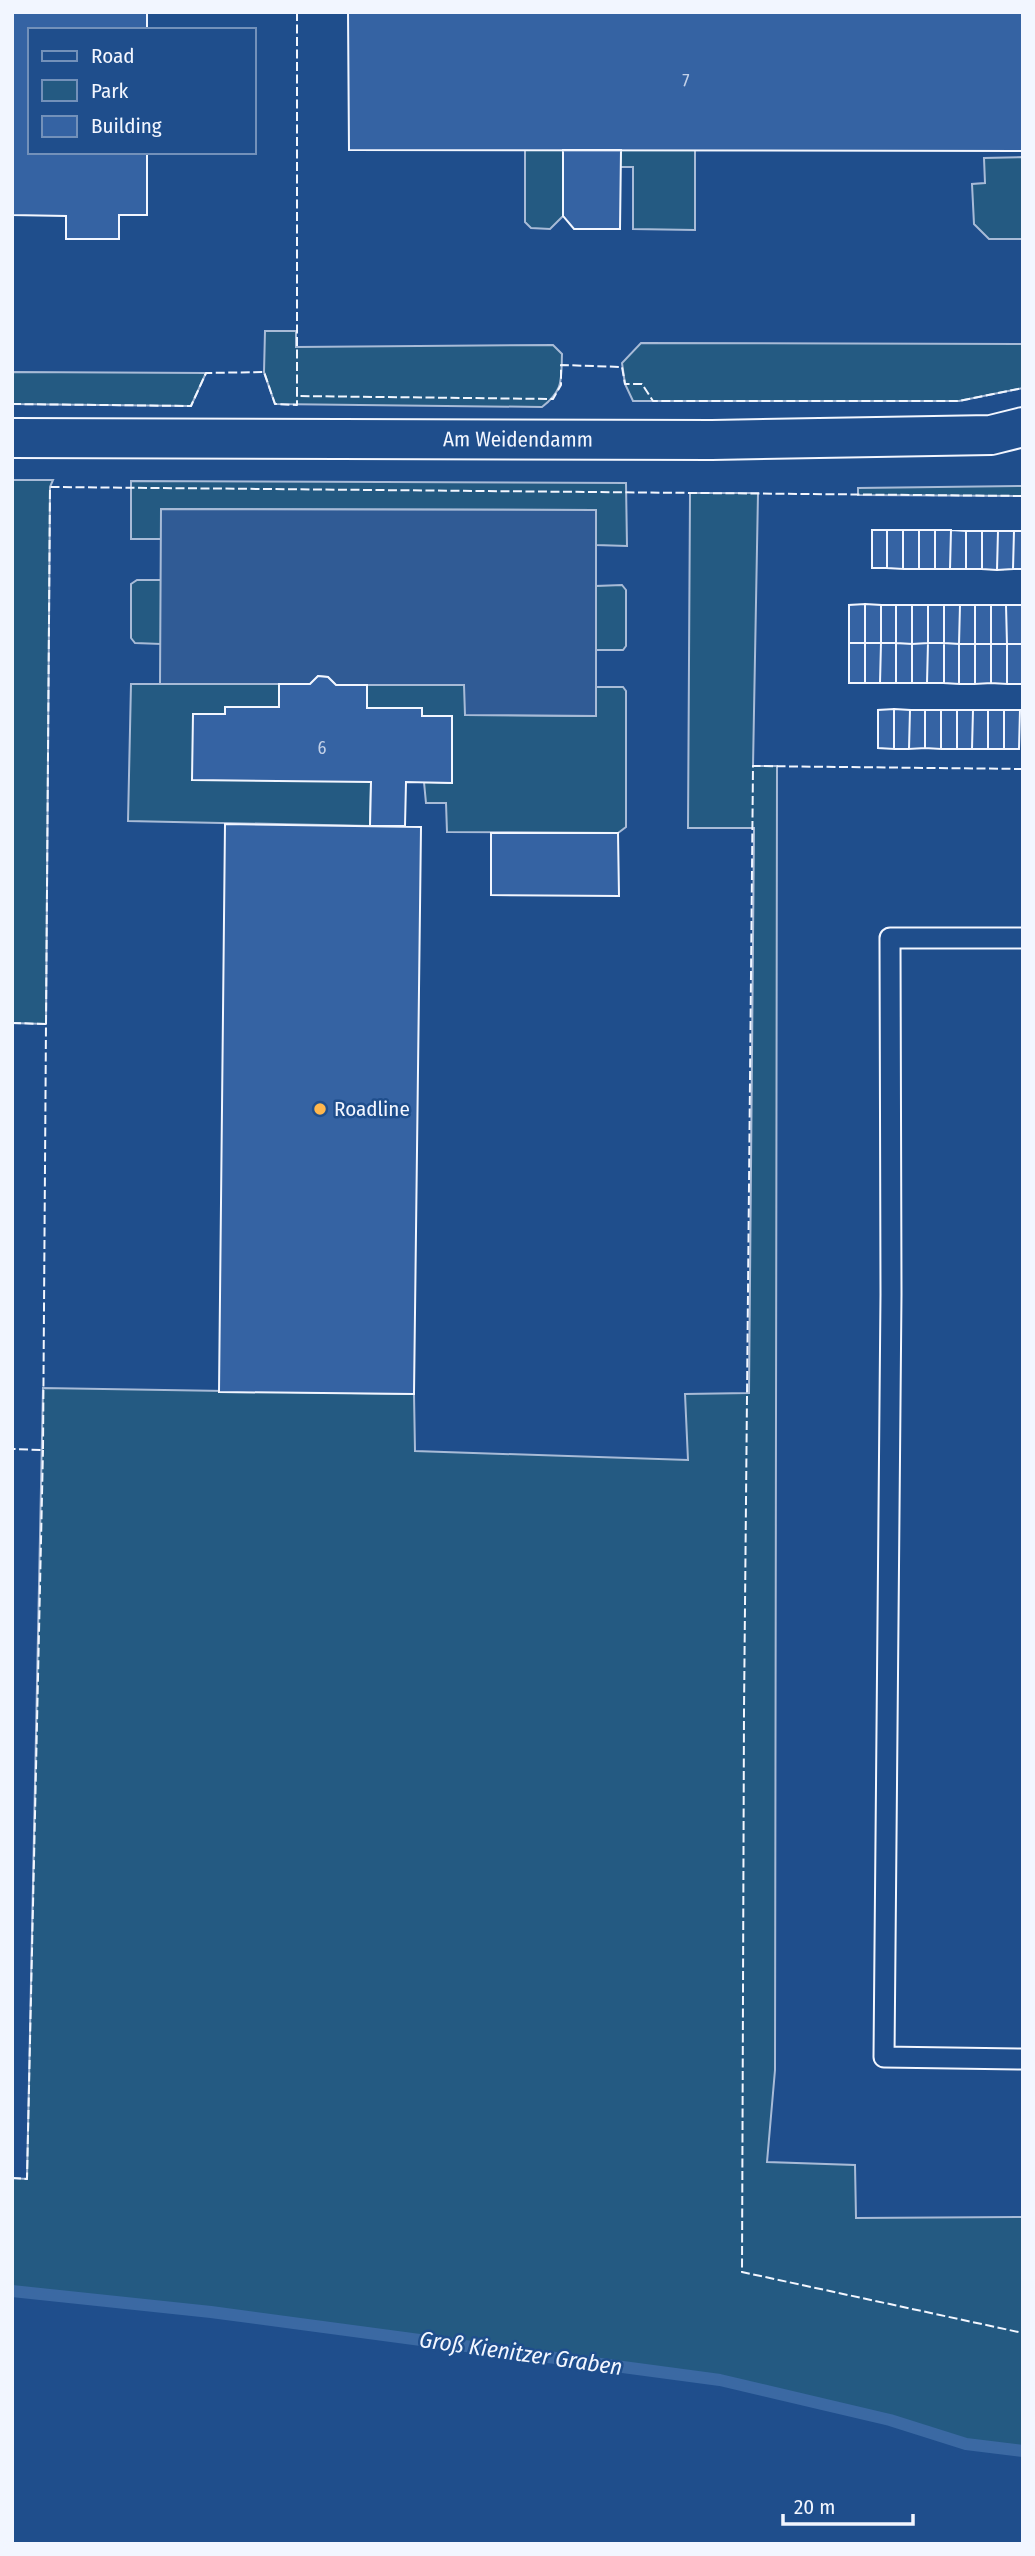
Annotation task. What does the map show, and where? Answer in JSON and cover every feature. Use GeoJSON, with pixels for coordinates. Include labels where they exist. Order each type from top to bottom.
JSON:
{"type":"FeatureCollection","features":[{"type":"Feature","properties":{"kind":"street","name":"Am Weidendamm"},"geometry":{"type":"LineString","coordinates":[[12,438],[712,440],[991,435],[1023,427]]}},
{"type":"Feature","properties":{"kind":"lane"},"geometry":{"type":"LineString","coordinates":[[1023,938],[890,937],[891,1294],[884,2057],[1023,2059]]}},
{"type":"Feature","properties":{"kind":"green space"},"geometry":{"type":"Polygon","coordinates":[[[525,150],[563,150],[563,216],[550,229],[531,228],[525,222],[525,150]]]}},
{"type":"Feature","properties":{"kind":"green space"},"geometry":{"type":"Polygon","coordinates":[[[621,150],[695,150],[695,230],[633,229],[633,167],[620,167],[621,150]]]}},
{"type":"Feature","properties":{"kind":"green space"},"geometry":{"type":"Polygon","coordinates":[[[1023,157],[1023,239],[989,239],[974,224],[972,184],[985,183],[984,158],[1023,157]]]}},
{"type":"Feature","properties":{"kind":"green space"},"geometry":{"type":"Polygon","coordinates":[[[265,331],[296,331],[296,347],[553,345],[562,354],[560,384],[558,390],[542,407],[275,404],[264,372],[265,331]]]}},
{"type":"Feature","properties":{"kind":"green space"},"geometry":{"type":"Polygon","coordinates":[[[641,343],[1023,344],[1023,388],[959,401],[633,401],[625,384],[622,363],[641,343]]]}},
{"type":"Feature","properties":{"kind":"green space"},"geometry":{"type":"Polygon","coordinates":[[[12,372],[206,373],[191,406],[12,404],[12,372]]]}},
{"type":"Feature","properties":{"kind":"green space"},"geometry":{"type":"Polygon","coordinates":[[[12,480],[53,480],[50,487],[46,1024],[12,1023],[12,480]]]}},
{"type":"Feature","properties":{"kind":"green space"},"geometry":{"type":"Polygon","coordinates":[[[131,481],[626,483],[627,546],[596,545],[596,510],[161,509],[161,539],[131,539],[131,481]]]}},
{"type":"Feature","properties":{"kind":"green space"},"geometry":{"type":"Polygon","coordinates":[[[1023,486],[1023,496],[858,495],[858,488],[1023,486]]]}},
{"type":"Feature","properties":{"kind":"green space"},"geometry":{"type":"Polygon","coordinates":[[[690,493],[758,493],[753,766],[777,766],[775,2070],[767,2162],[855,2165],[856,2218],[1023,2217],[1023,2451],[966,2444],[890,2420],[720,2380],[211,2312],[12,2291],[12,2178],[27,2179],[43,1388],[414,1394],[415,1451],[688,1460],[685,1394],[749,1393],[754,828],[688,828],[690,493]]]}},
{"type":"Feature","properties":{"kind":"green space"},"geometry":{"type":"Polygon","coordinates":[[[137,580],[161,580],[161,644],[135,643],[131,638],[131,584],[137,580]]]}},
{"type":"Feature","properties":{"kind":"green space"},"geometry":{"type":"Polygon","coordinates":[[[622,585],[626,590],[626,646],[623,650],[596,650],[596,586],[622,585]]]}},
{"type":"Feature","properties":{"kind":"green space"},"geometry":{"type":"Polygon","coordinates":[[[131,684],[279,684],[279,707],[225,707],[225,714],[371,782],[370,826],[128,821],[131,684]]]}},
{"type":"Feature","properties":{"kind":"green space"},"geometry":{"type":"Polygon","coordinates":[[[367,685],[465,685],[465,715],[595,716],[596,687],[623,687],[626,691],[626,827],[618,833],[447,832],[446,803],[426,803],[424,782],[452,783],[452,717],[422,716],[421,708],[367,708],[367,685]]]}},
{"type":"Feature","properties":{"kind":"shaded area"},"geometry":{"type":"Polygon","coordinates":[[[161,509],[596,510],[596,716],[465,715],[464,685],[336,685],[328,677],[318,676],[310,684],[160,684],[161,509]]]}},
{"type":"Feature","properties":{"kind":"building"},"geometry":{"type":"Polygon","coordinates":[[[12,12],[147,12],[147,28],[28,28],[28,154],[147,154],[147,215],[119,215],[119,239],[66,239],[66,216],[12,215],[12,12]]]}},
{"type":"Feature","properties":{"kind":"building"},"geometry":{"type":"Polygon","coordinates":[[[348,12],[1023,12],[1023,151],[349,150],[348,12]]]}},
{"type":"Feature","properties":{"kind":"building"},"geometry":{"type":"Polygon","coordinates":[[[563,150],[621,150],[620,229],[574,229],[563,216],[563,150]]]}},
{"type":"Feature","properties":{"kind":"building"},"geometry":{"type":"Polygon","coordinates":[[[872,530],[887,530],[887,568],[872,568],[872,530]]]}},
{"type":"Feature","properties":{"kind":"building"},"geometry":{"type":"Polygon","coordinates":[[[887,530],[903,530],[903,569],[887,568],[887,530]]]}},
{"type":"Feature","properties":{"kind":"building"},"geometry":{"type":"Polygon","coordinates":[[[903,530],[919,530],[919,569],[903,569],[903,530]]]}},
{"type":"Feature","properties":{"kind":"building"},"geometry":{"type":"Polygon","coordinates":[[[919,530],[935,530],[935,569],[919,569],[919,530]]]}},
{"type":"Feature","properties":{"kind":"building"},"geometry":{"type":"Polygon","coordinates":[[[935,530],[951,530],[950,569],[935,569],[935,530]]]}},
{"type":"Feature","properties":{"kind":"building"},"geometry":{"type":"Polygon","coordinates":[[[951,530],[966,531],[966,569],[950,569],[951,530]]]}},
{"type":"Feature","properties":{"kind":"building"},"geometry":{"type":"Polygon","coordinates":[[[966,531],[982,531],[982,569],[966,569],[966,531]]]}},
{"type":"Feature","properties":{"kind":"building"},"geometry":{"type":"Polygon","coordinates":[[[982,531],[998,531],[997,570],[982,569],[982,531]]]}},
{"type":"Feature","properties":{"kind":"building"},"geometry":{"type":"Polygon","coordinates":[[[998,531],[1014,531],[1013,569],[997,570],[998,531]]]}},
{"type":"Feature","properties":{"kind":"building"},"geometry":{"type":"Polygon","coordinates":[[[1014,531],[1023,531],[1023,569],[1013,569],[1014,531]]]}},
{"type":"Feature","properties":{"kind":"building"},"geometry":{"type":"Polygon","coordinates":[[[865,604],[881,605],[881,643],[865,643],[865,604]]]}},
{"type":"Feature","properties":{"kind":"building"},"geometry":{"type":"Polygon","coordinates":[[[865,604],[865,643],[849,643],[849,605],[865,604]]]}},
{"type":"Feature","properties":{"kind":"building"},"geometry":{"type":"Polygon","coordinates":[[[881,605],[896,605],[896,643],[881,643],[881,605]]]}},
{"type":"Feature","properties":{"kind":"building"},"geometry":{"type":"Polygon","coordinates":[[[896,605],[912,605],[912,644],[896,643],[896,605]]]}},
{"type":"Feature","properties":{"kind":"building"},"geometry":{"type":"Polygon","coordinates":[[[912,605],[928,605],[928,643],[912,644],[912,605]]]}},
{"type":"Feature","properties":{"kind":"building"},"geometry":{"type":"Polygon","coordinates":[[[928,605],[944,605],[944,643],[928,643],[928,605]]]}},
{"type":"Feature","properties":{"kind":"building"},"geometry":{"type":"Polygon","coordinates":[[[944,605],[960,605],[959,644],[944,643],[944,605]]]}},
{"type":"Feature","properties":{"kind":"building"},"geometry":{"type":"Polygon","coordinates":[[[960,605],[975,605],[975,644],[959,644],[960,605]]]}},
{"type":"Feature","properties":{"kind":"building"},"geometry":{"type":"Polygon","coordinates":[[[975,605],[991,605],[991,644],[975,644],[975,605]]]}},
{"type":"Feature","properties":{"kind":"building"},"geometry":{"type":"Polygon","coordinates":[[[991,605],[1006,605],[1007,644],[991,644],[991,605]]]}},
{"type":"Feature","properties":{"kind":"building"},"geometry":{"type":"Polygon","coordinates":[[[1006,605],[1022,605],[1022,644],[1007,644],[1006,605]]]}},
{"type":"Feature","properties":{"kind":"building"},"geometry":{"type":"Polygon","coordinates":[[[849,643],[865,643],[865,683],[849,683],[849,643]]]}},
{"type":"Feature","properties":{"kind":"building"},"geometry":{"type":"Polygon","coordinates":[[[865,643],[881,643],[880,683],[865,683],[865,643]]]}},
{"type":"Feature","properties":{"kind":"building"},"geometry":{"type":"Polygon","coordinates":[[[881,643],[896,643],[896,683],[880,683],[881,643]]]}},
{"type":"Feature","properties":{"kind":"building"},"geometry":{"type":"Polygon","coordinates":[[[896,643],[912,644],[912,683],[896,683],[896,643]]]}},
{"type":"Feature","properties":{"kind":"building"},"geometry":{"type":"Polygon","coordinates":[[[928,643],[944,643],[944,683],[927,683],[928,643]]]}},
{"type":"Feature","properties":{"kind":"building"},"geometry":{"type":"Polygon","coordinates":[[[928,643],[927,683],[912,683],[912,644],[928,643]]]}},
{"type":"Feature","properties":{"kind":"building"},"geometry":{"type":"Polygon","coordinates":[[[944,643],[959,644],[959,684],[944,683],[944,643]]]}},
{"type":"Feature","properties":{"kind":"building"},"geometry":{"type":"Polygon","coordinates":[[[959,644],[975,644],[975,684],[959,684],[959,644]]]}},
{"type":"Feature","properties":{"kind":"building"},"geometry":{"type":"Polygon","coordinates":[[[975,644],[991,644],[991,683],[975,684],[975,644]]]}},
{"type":"Feature","properties":{"kind":"building"},"geometry":{"type":"Polygon","coordinates":[[[991,644],[1007,644],[1007,684],[991,683],[991,644]]]}},
{"type":"Feature","properties":{"kind":"building"},"geometry":{"type":"Polygon","coordinates":[[[1007,644],[1022,644],[1022,684],[1007,684],[1007,644]]]}},
{"type":"Feature","properties":{"kind":"building"},"geometry":{"type":"Polygon","coordinates":[[[318,676],[328,677],[336,685],[367,685],[367,708],[422,708],[422,716],[452,716],[452,783],[406,782],[405,826],[370,826],[371,782],[192,780],[193,714],[225,714],[225,707],[279,707],[279,684],[310,684],[318,676]]]}},
{"type":"Feature","properties":{"kind":"building"},"geometry":{"type":"Polygon","coordinates":[[[894,709],[910,710],[909,749],[894,749],[894,709]]]}},
{"type":"Feature","properties":{"kind":"building"},"geometry":{"type":"Polygon","coordinates":[[[894,709],[894,749],[878,748],[878,710],[894,709]]]}},
{"type":"Feature","properties":{"kind":"building"},"geometry":{"type":"Polygon","coordinates":[[[910,710],[925,710],[925,748],[909,749],[910,710]]]}},
{"type":"Feature","properties":{"kind":"building"},"geometry":{"type":"Polygon","coordinates":[[[925,710],[941,710],[941,749],[925,748],[925,710]]]}},
{"type":"Feature","properties":{"kind":"building"},"geometry":{"type":"Polygon","coordinates":[[[941,710],[957,710],[957,749],[941,749],[941,710]]]}},
{"type":"Feature","properties":{"kind":"building"},"geometry":{"type":"Polygon","coordinates":[[[957,710],[973,710],[972,749],[957,749],[957,710]]]}},
{"type":"Feature","properties":{"kind":"building"},"geometry":{"type":"Polygon","coordinates":[[[973,710],[988,710],[988,749],[972,749],[973,710]]]}},
{"type":"Feature","properties":{"kind":"building"},"geometry":{"type":"Polygon","coordinates":[[[988,710],[1004,710],[1004,749],[988,749],[988,710]]]}},
{"type":"Feature","properties":{"kind":"building"},"geometry":{"type":"Polygon","coordinates":[[[1004,710],[1020,710],[1019,749],[1004,749],[1004,710]]]}},
{"type":"Feature","properties":{"kind":"building","name":"Roadline"},"geometry":{"type":"Polygon","coordinates":[[[225,824],[421,827],[414,1394],[219,1392],[225,824]]]}},
{"type":"Feature","properties":{"kind":"building"},"geometry":{"type":"Polygon","coordinates":[[[491,833],[618,833],[619,896],[491,895],[491,833]]]}},
{"type":"Feature","properties":{"kind":"waterway","name":"Groß Kienitzer Graben"},"geometry":{"type":"LineString","coordinates":[[12,2291],[211,2312],[720,2380],[890,2420],[966,2444],[1023,2451]]}},
{"type":"Feature","properties":{"kind":"fence"},"geometry":{"type":"LineString","coordinates":[[297,12],[297,396],[553,399],[561,385],[561,365],[622,367],[625,384],[642,384],[653,401],[959,401],[1023,388]]}},
{"type":"Feature","properties":{"kind":"fence"},"geometry":{"type":"LineString","coordinates":[[12,404],[191,406],[206,373],[264,372],[275,404],[297,405],[297,396]]}},
{"type":"Feature","properties":{"kind":"fence"},"geometry":{"type":"LineString","coordinates":[[46,1024],[50,487],[1023,496]]}},
{"type":"Feature","properties":{"kind":"fence"},"geometry":{"type":"LineString","coordinates":[[1023,769],[753,766],[742,2272],[1023,2333]]}},
{"type":"Feature","properties":{"kind":"fence"},"geometry":{"type":"LineString","coordinates":[[12,1023],[46,1024],[43,1450],[12,1449]]}},
{"type":"Feature","properties":{"kind":"fence"},"geometry":{"type":"LineString","coordinates":[[12,2178],[27,2179],[43,1450]]}},
{"type":"Feature","properties":{"kind":"place","name":"Roadline"},"geometry":{"type":"Point","coordinates":[320,1109]}}]}
